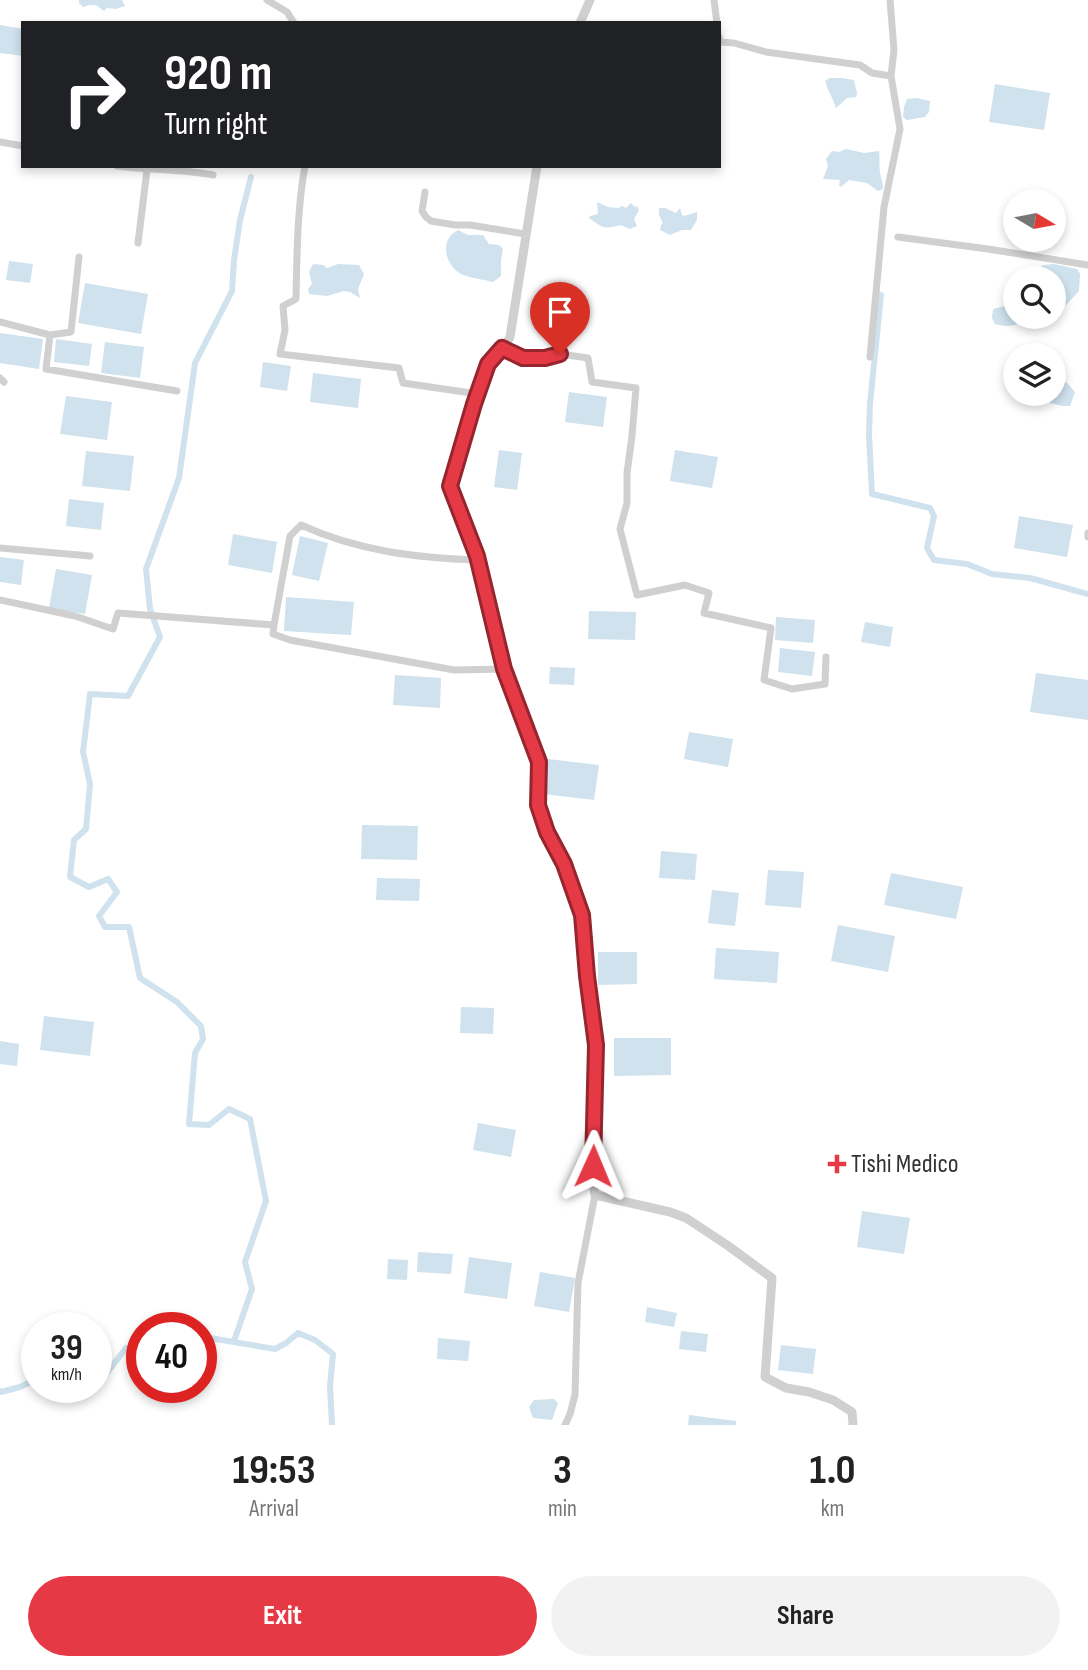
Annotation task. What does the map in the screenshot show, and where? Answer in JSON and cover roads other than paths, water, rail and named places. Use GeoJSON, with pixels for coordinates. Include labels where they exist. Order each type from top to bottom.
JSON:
{"type":"FeatureCollection","features":[{"type":"Feature","properties":{"kind":"street"},"geometry":{"type":"LineString","coordinates":[[268,0],[287,12],[293,21]]}},
{"type":"Feature","properties":{"kind":"street"},"geometry":{"type":"LineString","coordinates":[[581,21],[590,0]]}},
{"type":"Feature","properties":{"kind":"street"},"geometry":{"type":"LineString","coordinates":[[714,0],[717,21]]}},
{"type":"Feature","properties":{"kind":"street"},"geometry":{"type":"LineString","coordinates":[[870,357],[884,207],[900,130],[891,76],[894,50],[890,0]]}},
{"type":"Feature","properties":{"kind":"street"},"geometry":{"type":"LineString","coordinates":[[721,39],[766,52],[860,65],[872,73],[891,76]]}},
{"type":"Feature","properties":{"kind":"street"},"geometry":{"type":"LineString","coordinates":[[0,142],[21,146]]}},
{"type":"Feature","properties":{"kind":"street"},"geometry":{"type":"LineString","coordinates":[[132,168],[187,170],[213,175]]}},
{"type":"Feature","properties":{"kind":"street"},"geometry":{"type":"LineString","coordinates":[[305,168],[298,222],[296,299],[284,306],[285,330],[280,354],[399,368],[403,383],[478,394]]}},
{"type":"Feature","properties":{"kind":"street"},"geometry":{"type":"LineString","coordinates":[[537,168],[510,337],[488,364],[450,486],[478,560],[504,669],[539,762],[538,805],[547,832],[564,864],[582,915],[596,1045],[593,1150],[595,1195],[578,1283],[575,1395],[565,1425]]}},
{"type":"Feature","properties":{"kind":"street"},"geometry":{"type":"LineString","coordinates":[[138,243],[147,170]]}},
{"type":"Feature","properties":{"kind":"street"},"geometry":{"type":"LineString","coordinates":[[425,192],[422,211],[431,221],[525,234]]}},
{"type":"Feature","properties":{"kind":"street"},"geometry":{"type":"LineString","coordinates":[[898,237],[1088,265]]}},
{"type":"Feature","properties":{"kind":"street"},"geometry":{"type":"LineString","coordinates":[[0,322],[50,335],[71,332],[79,257]]}},
{"type":"Feature","properties":{"kind":"street"},"geometry":{"type":"LineString","coordinates":[[50,335],[46,369],[177,391]]}},
{"type":"Feature","properties":{"kind":"street"},"geometry":{"type":"LineString","coordinates":[[502,348],[523,358],[545,358],[560,354],[588,358],[592,382],[636,388],[627,473],[627,503],[620,529],[637,595],[685,585],[709,593],[704,613],[771,628],[764,680],[792,690],[825,684],[826,657]]}},
{"type":"Feature","properties":{"kind":"street"},"geometry":{"type":"LineString","coordinates":[[478,560],[429,558],[390,552],[323,535],[301,525],[290,536],[273,634],[290,640],[454,670],[504,669]]}},
{"type":"Feature","properties":{"kind":"street"},"geometry":{"type":"LineString","coordinates":[[0,548],[90,555]]}},
{"type":"Feature","properties":{"kind":"street"},"geometry":{"type":"LineString","coordinates":[[0,600],[75,616],[113,629],[118,612],[274,625]]}},
{"type":"Feature","properties":{"kind":"street"},"geometry":{"type":"LineString","coordinates":[[595,1195],[686,1218],[772,1278],[765,1377],[786,1388],[809,1392],[832,1401],[852,1412],[853,1425]]}},
{"type":"Feature","properties":{"kind":"water"},"geometry":{"type":"Polygon","coordinates":[[[79,0],[122,0],[125,6],[107,8],[104,11],[96,5],[83,7],[79,0]]]}},
{"type":"Feature","properties":{"kind":"water"},"geometry":{"type":"Polygon","coordinates":[[[0,25],[21,29],[21,56],[0,53],[0,25]]]}},
{"type":"Feature","properties":{"kind":"water"},"geometry":{"type":"Polygon","coordinates":[[[829,78],[854,80],[856,97],[847,98],[836,108],[825,81],[829,78]]]}},
{"type":"Feature","properties":{"kind":"water"},"geometry":{"type":"Polygon","coordinates":[[[995,84],[1050,93],[1044,130],[989,122],[995,84]]]}},
{"type":"Feature","properties":{"kind":"water"},"geometry":{"type":"Polygon","coordinates":[[[907,99],[930,101],[929,112],[925,117],[907,120],[903,117],[907,99]]]}},
{"type":"Feature","properties":{"kind":"water"},"geometry":{"type":"Polygon","coordinates":[[[846,149],[864,153],[879,151],[883,189],[878,191],[867,183],[849,180],[841,187],[840,180],[823,179],[828,166],[826,159],[832,151],[846,149]]]}},
{"type":"Feature","properties":{"kind":"water"},"geometry":{"type":"Polygon","coordinates":[[[597,202],[618,208],[626,208],[631,203],[637,206],[639,210],[634,219],[637,226],[630,229],[621,225],[604,227],[598,224],[589,218],[598,214],[597,202]]]}},
{"type":"Feature","properties":{"kind":"water"},"geometry":{"type":"Polygon","coordinates":[[[659,208],[676,213],[680,208],[684,216],[697,212],[697,220],[691,230],[670,235],[660,230],[663,223],[659,208]]]}},
{"type":"Feature","properties":{"kind":"water"},"geometry":{"type":"Polygon","coordinates":[[[458,230],[468,235],[483,235],[489,244],[499,245],[503,249],[501,276],[493,282],[467,276],[454,268],[447,257],[446,245],[452,234],[458,230]]]}},
{"type":"Feature","properties":{"kind":"water"},"geometry":{"type":"Polygon","coordinates":[[[9,261],[33,264],[30,283],[6,280],[9,261]]]}},
{"type":"Feature","properties":{"kind":"water"},"geometry":{"type":"Polygon","coordinates":[[[313,264],[327,268],[338,264],[359,265],[364,274],[358,289],[360,298],[344,291],[327,296],[309,294],[308,289],[312,284],[309,272],[313,264]]]}},
{"type":"Feature","properties":{"kind":"water"},"geometry":{"type":"Polygon","coordinates":[[[1066,267],[1077,269],[1080,274],[1079,291],[1066,305],[1066,267]]]}},
{"type":"Feature","properties":{"kind":"water"},"geometry":{"type":"Polygon","coordinates":[[[85,283],[148,294],[141,334],[78,323],[85,283]]]}},
{"type":"Feature","properties":{"kind":"water"},"geometry":{"type":"Polygon","coordinates":[[[1003,306],[1003,326],[995,324],[992,318],[993,309],[1003,306]]]}},
{"type":"Feature","properties":{"kind":"water"},"geometry":{"type":"Polygon","coordinates":[[[0,333],[43,339],[39,369],[0,363],[0,333]]]}},
{"type":"Feature","properties":{"kind":"water"},"geometry":{"type":"Polygon","coordinates":[[[56,339],[92,344],[89,366],[54,362],[56,339]]]}},
{"type":"Feature","properties":{"kind":"water"},"geometry":{"type":"Polygon","coordinates":[[[105,342],[144,347],[140,378],[101,373],[105,342]]]}},
{"type":"Feature","properties":{"kind":"water"},"geometry":{"type":"Polygon","coordinates":[[[263,362],[291,366],[287,391],[260,387],[263,362]]]}},
{"type":"Feature","properties":{"kind":"water"},"geometry":{"type":"Polygon","coordinates":[[[313,373],[361,379],[358,408],[310,402],[313,373]]]}},
{"type":"Feature","properties":{"kind":"water"},"geometry":{"type":"Polygon","coordinates":[[[1066,382],[1075,392],[1070,406],[1066,406],[1066,382]]]}},
{"type":"Feature","properties":{"kind":"water"},"geometry":{"type":"Polygon","coordinates":[[[569,392],[607,397],[603,427],[565,422],[569,392]]]}},
{"type":"Feature","properties":{"kind":"water"},"geometry":{"type":"Polygon","coordinates":[[[66,396],[112,402],[107,440],[60,434],[66,396]]]}},
{"type":"Feature","properties":{"kind":"water"},"geometry":{"type":"Polygon","coordinates":[[[499,450],[522,453],[517,490],[494,487],[499,450]]]}},
{"type":"Feature","properties":{"kind":"water"},"geometry":{"type":"Polygon","coordinates":[[[675,450],[718,457],[712,488],[670,481],[675,450]]]}},
{"type":"Feature","properties":{"kind":"water"},"geometry":{"type":"Polygon","coordinates":[[[86,451],[134,456],[130,491],[82,486],[86,451]]]}},
{"type":"Feature","properties":{"kind":"water"},"geometry":{"type":"Polygon","coordinates":[[[69,499],[104,503],[101,530],[66,526],[69,499]]]}},
{"type":"Feature","properties":{"kind":"water"},"geometry":{"type":"Polygon","coordinates":[[[1019,516],[1073,525],[1067,557],[1014,548],[1019,516]]]}},
{"type":"Feature","properties":{"kind":"water"},"geometry":{"type":"Polygon","coordinates":[[[233,534],[277,542],[272,573],[228,565],[233,534]]]}},
{"type":"Feature","properties":{"kind":"water"},"geometry":{"type":"Polygon","coordinates":[[[300,536],[328,543],[319,581],[292,575],[300,536]]]}},
{"type":"Feature","properties":{"kind":"water"},"geometry":{"type":"Polygon","coordinates":[[[0,557],[24,560],[21,585],[0,582],[0,557]]]}},
{"type":"Feature","properties":{"kind":"water"},"geometry":{"type":"Polygon","coordinates":[[[56,569],[92,575],[85,614],[49,608],[56,569]]]}},
{"type":"Feature","properties":{"kind":"water"},"geometry":{"type":"Polygon","coordinates":[[[286,597],[354,602],[351,635],[284,631],[286,597]]]}},
{"type":"Feature","properties":{"kind":"water"},"geometry":{"type":"Polygon","coordinates":[[[589,611],[636,612],[635,640],[588,639],[589,611]]]}},
{"type":"Feature","properties":{"kind":"water"},"geometry":{"type":"Polygon","coordinates":[[[776,617],[815,620],[813,643],[775,640],[776,617]]]}},
{"type":"Feature","properties":{"kind":"water"},"geometry":{"type":"Polygon","coordinates":[[[865,622],[893,627],[890,647],[861,642],[865,622]]]}},
{"type":"Feature","properties":{"kind":"water"},"geometry":{"type":"Polygon","coordinates":[[[780,648],[815,652],[812,676],[778,672],[780,648]]]}},
{"type":"Feature","properties":{"kind":"water"},"geometry":{"type":"Polygon","coordinates":[[[550,667],[575,668],[574,685],[549,684],[550,667]]]}},
{"type":"Feature","properties":{"kind":"water"},"geometry":{"type":"Polygon","coordinates":[[[1036,673],[1088,680],[1088,720],[1030,712],[1036,673]]]}},
{"type":"Feature","properties":{"kind":"water"},"geometry":{"type":"Polygon","coordinates":[[[395,675],[441,678],[440,708],[393,705],[395,675]]]}},
{"type":"Feature","properties":{"kind":"water"},"geometry":{"type":"Polygon","coordinates":[[[689,732],[733,739],[728,767],[684,759],[689,732]]]}},
{"type":"Feature","properties":{"kind":"water"},"geometry":{"type":"Polygon","coordinates":[[[548,759],[599,765],[594,800],[543,794],[548,759]]]}},
{"type":"Feature","properties":{"kind":"water"},"geometry":{"type":"Polygon","coordinates":[[[362,825],[418,826],[417,860],[361,859],[362,825]]]}},
{"type":"Feature","properties":{"kind":"water"},"geometry":{"type":"Polygon","coordinates":[[[661,851],[697,854],[695,880],[659,878],[661,851]]]}},
{"type":"Feature","properties":{"kind":"water"},"geometry":{"type":"Polygon","coordinates":[[[768,870],[804,872],[801,908],[765,905],[768,870]]]}},
{"type":"Feature","properties":{"kind":"water"},"geometry":{"type":"Polygon","coordinates":[[[891,873],[963,887],[956,919],[884,905],[891,873]]]}},
{"type":"Feature","properties":{"kind":"water"},"geometry":{"type":"Polygon","coordinates":[[[377,878],[420,879],[419,901],[376,900],[377,878]]]}},
{"type":"Feature","properties":{"kind":"water"},"geometry":{"type":"Polygon","coordinates":[[[712,890],[739,893],[735,926],[708,923],[712,890]]]}},
{"type":"Feature","properties":{"kind":"water"},"geometry":{"type":"Polygon","coordinates":[[[838,925],[895,936],[888,972],[831,961],[838,925]]]}},
{"type":"Feature","properties":{"kind":"water"},"geometry":{"type":"Polygon","coordinates":[[[716,948],[779,952],[777,983],[714,979],[716,948]]]}},
{"type":"Feature","properties":{"kind":"water"},"geometry":{"type":"Polygon","coordinates":[[[598,952],[637,952],[637,984],[598,985],[598,952]]]}},
{"type":"Feature","properties":{"kind":"water"},"geometry":{"type":"Polygon","coordinates":[[[461,1007],[494,1008],[493,1034],[460,1033],[461,1007]]]}},
{"type":"Feature","properties":{"kind":"water"},"geometry":{"type":"Polygon","coordinates":[[[44,1016],[94,1022],[90,1056],[40,1050],[44,1016]]]}},
{"type":"Feature","properties":{"kind":"water"},"geometry":{"type":"Polygon","coordinates":[[[614,1038],[671,1038],[671,1075],[614,1076],[614,1038]]]}},
{"type":"Feature","properties":{"kind":"water"},"geometry":{"type":"Polygon","coordinates":[[[0,1041],[19,1044],[17,1066],[0,1064],[0,1041]]]}},
{"type":"Feature","properties":{"kind":"water"},"geometry":{"type":"Polygon","coordinates":[[[478,1123],[516,1130],[511,1157],[473,1150],[478,1123]]]}},
{"type":"Feature","properties":{"kind":"water"},"geometry":{"type":"Polygon","coordinates":[[[862,1211],[910,1218],[904,1254],[857,1247],[862,1211]]]}},
{"type":"Feature","properties":{"kind":"water"},"geometry":{"type":"Polygon","coordinates":[[[418,1252],[453,1254],[451,1274],[417,1272],[418,1252]]]}},
{"type":"Feature","properties":{"kind":"water"},"geometry":{"type":"Polygon","coordinates":[[[469,1257],[512,1263],[507,1299],[464,1293],[469,1257]]]}},
{"type":"Feature","properties":{"kind":"water"},"geometry":{"type":"Polygon","coordinates":[[[388,1259],[408,1260],[407,1280],[387,1279],[388,1259]]]}},
{"type":"Feature","properties":{"kind":"water"},"geometry":{"type":"Polygon","coordinates":[[[540,1272],[575,1278],[569,1312],[534,1306],[540,1272]]]}},
{"type":"Feature","properties":{"kind":"water"},"geometry":{"type":"Polygon","coordinates":[[[647,1307],[677,1313],[674,1327],[645,1322],[647,1307]]]}},
{"type":"Feature","properties":{"kind":"water"},"geometry":{"type":"Polygon","coordinates":[[[681,1331],[708,1334],[706,1352],[679,1349],[681,1331]]]}},
{"type":"Feature","properties":{"kind":"water"},"geometry":{"type":"Polygon","coordinates":[[[438,1338],[470,1341],[468,1361],[437,1359],[438,1338]]]}},
{"type":"Feature","properties":{"kind":"water"},"geometry":{"type":"Polygon","coordinates":[[[781,1345],[816,1349],[813,1374],[778,1370],[781,1345]]]}},
{"type":"Feature","properties":{"kind":"water"},"geometry":{"type":"Polygon","coordinates":[[[554,1399],[558,1403],[552,1420],[533,1418],[529,1407],[534,1400],[554,1399]]]}},
{"type":"Feature","properties":{"kind":"water"},"geometry":{"type":"Polygon","coordinates":[[[689,1415],[736,1421],[736,1425],[688,1425],[689,1415]]]}},
{"type":"Feature","properties":{"kind":"waterway"},"geometry":{"type":"LineString","coordinates":[[234,1341],[252,1289],[245,1262],[266,1201],[250,1119],[229,1109],[209,1125],[189,1124],[195,1053],[203,1039],[201,1026],[177,1002],[140,978],[129,927],[105,927],[99,916],[117,892],[108,879],[89,887],[70,877],[74,840],[86,829],[90,784],[83,752],[90,694],[128,696],[160,637],[150,609],[146,569],[179,478],[195,363],[232,291],[240,220],[251,177]]}},
{"type":"Feature","properties":{"kind":"waterway"},"geometry":{"type":"LineString","coordinates":[[881,295],[870,404],[872,494],[930,508],[934,516],[927,548],[934,560],[967,564],[992,574],[1030,578],[1088,594]]}},
{"type":"Feature","properties":{"kind":"waterway"},"geometry":{"type":"LineString","coordinates":[[217,1339],[275,1349],[298,1333],[315,1340],[333,1354],[330,1386],[332,1425]]}},
{"type":"Feature","properties":{"kind":"waterway"},"geometry":{"type":"LineString","coordinates":[[112,1366],[126,1348]]}},
{"type":"Feature","properties":{"kind":"waterway"},"geometry":{"type":"LineString","coordinates":[[0,1391],[21,1387]]}},
{"type":"Feature","properties":{"kind":"place","name":"Tishi Medico"},"geometry":{"type":"Point","coordinates":[837,1164]}}]}
